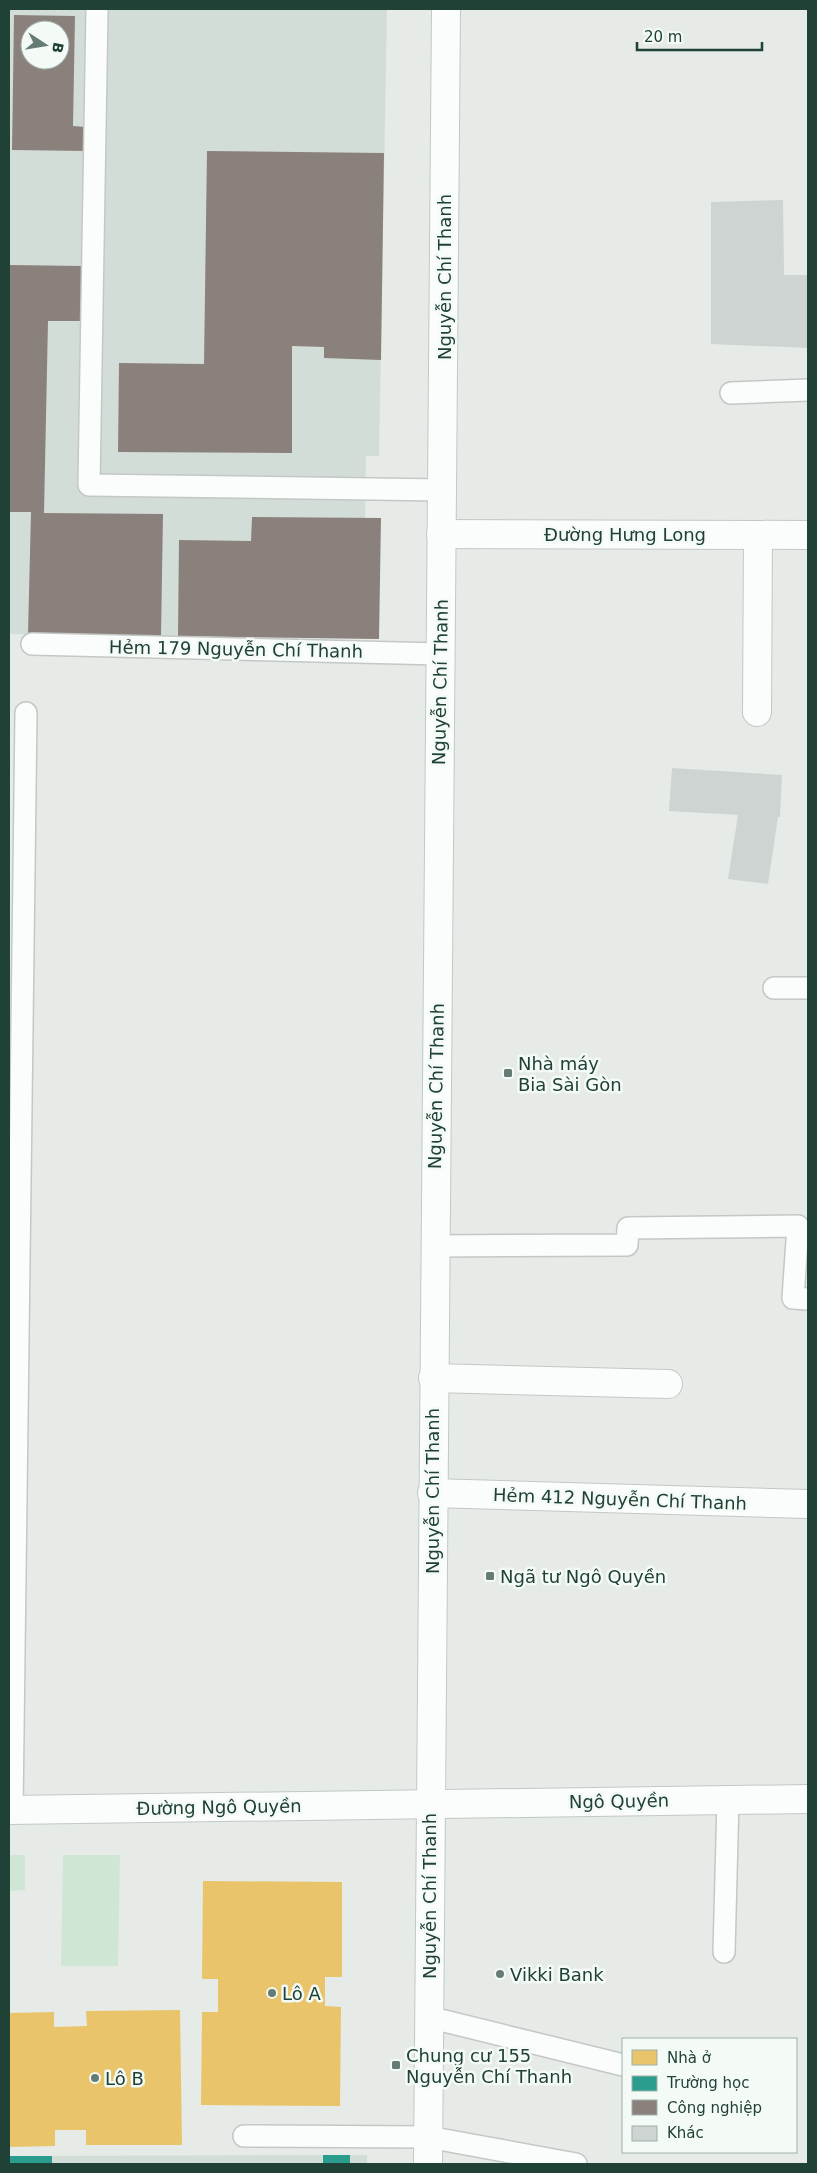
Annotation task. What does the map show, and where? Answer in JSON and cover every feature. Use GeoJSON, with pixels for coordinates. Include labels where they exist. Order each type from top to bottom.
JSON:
{"type":"FeatureCollection","features":[{"type":"Feature","properties":{"kind":"main road","name":"Nguyễn Chí Thanh"},"geometry":{"type":"LineString","coordinates":[[428,2164],[429,1804],[446,9]]}},
{"type":"Feature","properties":{"kind":"main road","name":"Đường Hưng Long"},"geometry":{"type":"LineString","coordinates":[[441,534],[808,535]]}},
{"type":"Feature","properties":{"kind":"main road"},"geometry":{"type":"LineString","coordinates":[[758,535],[758,712]]}},
{"type":"Feature","properties":{"kind":"main road"},"geometry":{"type":"LineString","coordinates":[[433,1378],[668,1384]]}},
{"type":"Feature","properties":{"kind":"main road","name":"Hẻm 412 Nguyễn Chí Thanh"},"geometry":{"type":"LineString","coordinates":[[432,1494],[808,1504]]}},
{"type":"Feature","properties":{"kind":"main road","name":"Ngô Quyền"},"geometry":{"type":"LineString","coordinates":[[429,1804],[808,1799]]}},
{"type":"Feature","properties":{"kind":"main road","name":"Đường Ngô Quyền"},"geometry":{"type":"LineString","coordinates":[[10,1810],[429,1804]]}},
{"type":"Feature","properties":{"kind":"lane"},"geometry":{"type":"LineString","coordinates":[[96,9],[89,485],[441,490]]}},
{"type":"Feature","properties":{"kind":"lane"},"geometry":{"type":"LineString","coordinates":[[731,393],[808,390]]}},
{"type":"Feature","properties":{"kind":"lane","name":"Hẻm 179 Nguyễn Chí Thanh"},"geometry":{"type":"LineString","coordinates":[[32,644],[440,654]]}},
{"type":"Feature","properties":{"kind":"lane"},"geometry":{"type":"LineString","coordinates":[[10,1810],[26,713]]}},
{"type":"Feature","properties":{"kind":"lane"},"geometry":{"type":"LineString","coordinates":[[774,988],[808,988]]}},
{"type":"Feature","properties":{"kind":"lane"},"geometry":{"type":"LineString","coordinates":[[434,1246],[627,1245],[628,1228],[798,1226],[793,1298],[808,1299]]}},
{"type":"Feature","properties":{"kind":"lane"},"geometry":{"type":"LineString","coordinates":[[724,1952],[728,1800]]}},
{"type":"Feature","properties":{"kind":"lane"},"geometry":{"type":"LineString","coordinates":[[428,2018],[622,2065]]}},
{"type":"Feature","properties":{"kind":"lane"},"geometry":{"type":"LineString","coordinates":[[244,2136],[428,2137],[576,2164]]}},
{"type":"Feature","properties":{"kind":"shaded area"},"geometry":{"type":"Polygon","coordinates":[[[9,9],[387,9],[379,456],[366,456],[365,518],[379,639],[9,634],[9,9]]]}},
{"type":"Feature","properties":{"kind":"shaded area"},"geometry":{"type":"Polygon","coordinates":[[[367,2155],[367,2164],[9,2164],[9,2156],[367,2155]]]}},
{"type":"Feature","properties":{"kind":"green space"},"geometry":{"type":"Polygon","coordinates":[[[9,1855],[25,1855],[25,1890],[9,1891],[9,1855]]]}},
{"type":"Feature","properties":{"kind":"green space"},"geometry":{"type":"Polygon","coordinates":[[[63,1855],[120,1855],[118,1966],[61,1966],[63,1855]]]}},
{"type":"Feature","properties":{"kind":"building: Nhà ở","name":"Lô A"},"geometry":{"type":"Polygon","coordinates":[[[203,1881],[342,1882],[342,1977],[325,1977],[325,2006],[341,2007],[340,2106],[201,2105],[202,2012],[218,2012],[218,1979],[202,1979],[203,1881]]]}},
{"type":"Feature","properties":{"kind":"building: Nhà ở","name":"Lô B"},"geometry":{"type":"Polygon","coordinates":[[[180,2010],[182,2145],[86,2145],[86,2130],[55,2130],[55,2146],[9,2147],[9,2013],[54,2012],[54,2027],[87,2026],[86,2011],[180,2010]]]}},
{"type":"Feature","properties":{"kind":"building: Trường học"},"geometry":{"type":"Polygon","coordinates":[[[323,2155],[350,2155],[350,2164],[323,2164],[323,2155]]]}},
{"type":"Feature","properties":{"kind":"building: Trường học"},"geometry":{"type":"Polygon","coordinates":[[[9,2156],[52,2156],[52,2164],[9,2164],[9,2156]]]}},
{"type":"Feature","properties":{"kind":"building: Công nghiệp"},"geometry":{"type":"Polygon","coordinates":[[[14,15],[75,16],[73,126],[86,127],[86,151],[12,150],[14,15]]]}},
{"type":"Feature","properties":{"kind":"building: Công nghiệp"},"geometry":{"type":"Polygon","coordinates":[[[207,151],[384,153],[381,360],[324,358],[324,347],[292,346],[292,453],[118,452],[119,363],[204,364],[207,151]]]}},
{"type":"Feature","properties":{"kind":"building: Công nghiệp"},"geometry":{"type":"Polygon","coordinates":[[[10,265],[83,266],[82,321],[48,321],[44,513],[163,514],[161,636],[28,634],[31,512],[9,512],[10,265]]]}},
{"type":"Feature","properties":{"kind":"building: Công nghiệp"},"geometry":{"type":"Polygon","coordinates":[[[252,517],[381,518],[379,639],[178,636],[179,540],[251,541],[252,517]]]}},
{"type":"Feature","properties":{"kind":"building: Khác"},"geometry":{"type":"Polygon","coordinates":[[[783,200],[784,275],[808,275],[808,348],[711,344],[711,202],[783,200]]]}},
{"type":"Feature","properties":{"kind":"building: Khác"},"geometry":{"type":"Polygon","coordinates":[[[672,768],[782,775],[780,817],[778,817],[768,884],[728,879],[738,815],[669,811],[672,768]]]}},
{"type":"Feature","properties":{"kind":"place","name":"Nhà máy Bia Sài Gòn"},"geometry":{"type":"Point","coordinates":[508,1073]}},
{"type":"Feature","properties":{"kind":"place","name":"Ngã tư Ngô Quyền"},"geometry":{"type":"Point","coordinates":[490,1576]}},
{"type":"Feature","properties":{"kind":"place","name":"Vikki Bank"},"geometry":{"type":"Point","coordinates":[500,1974]}},
{"type":"Feature","properties":{"kind":"place","name":"Lô A"},"geometry":{"type":"Point","coordinates":[272,1993]}},
{"type":"Feature","properties":{"kind":"place","name":"Chung cư 155 Nguyễn Chí Thanh"},"geometry":{"type":"Point","coordinates":[396,2065]}},
{"type":"Feature","properties":{"kind":"place","name":"Lô B"},"geometry":{"type":"Point","coordinates":[95,2078]}}]}
